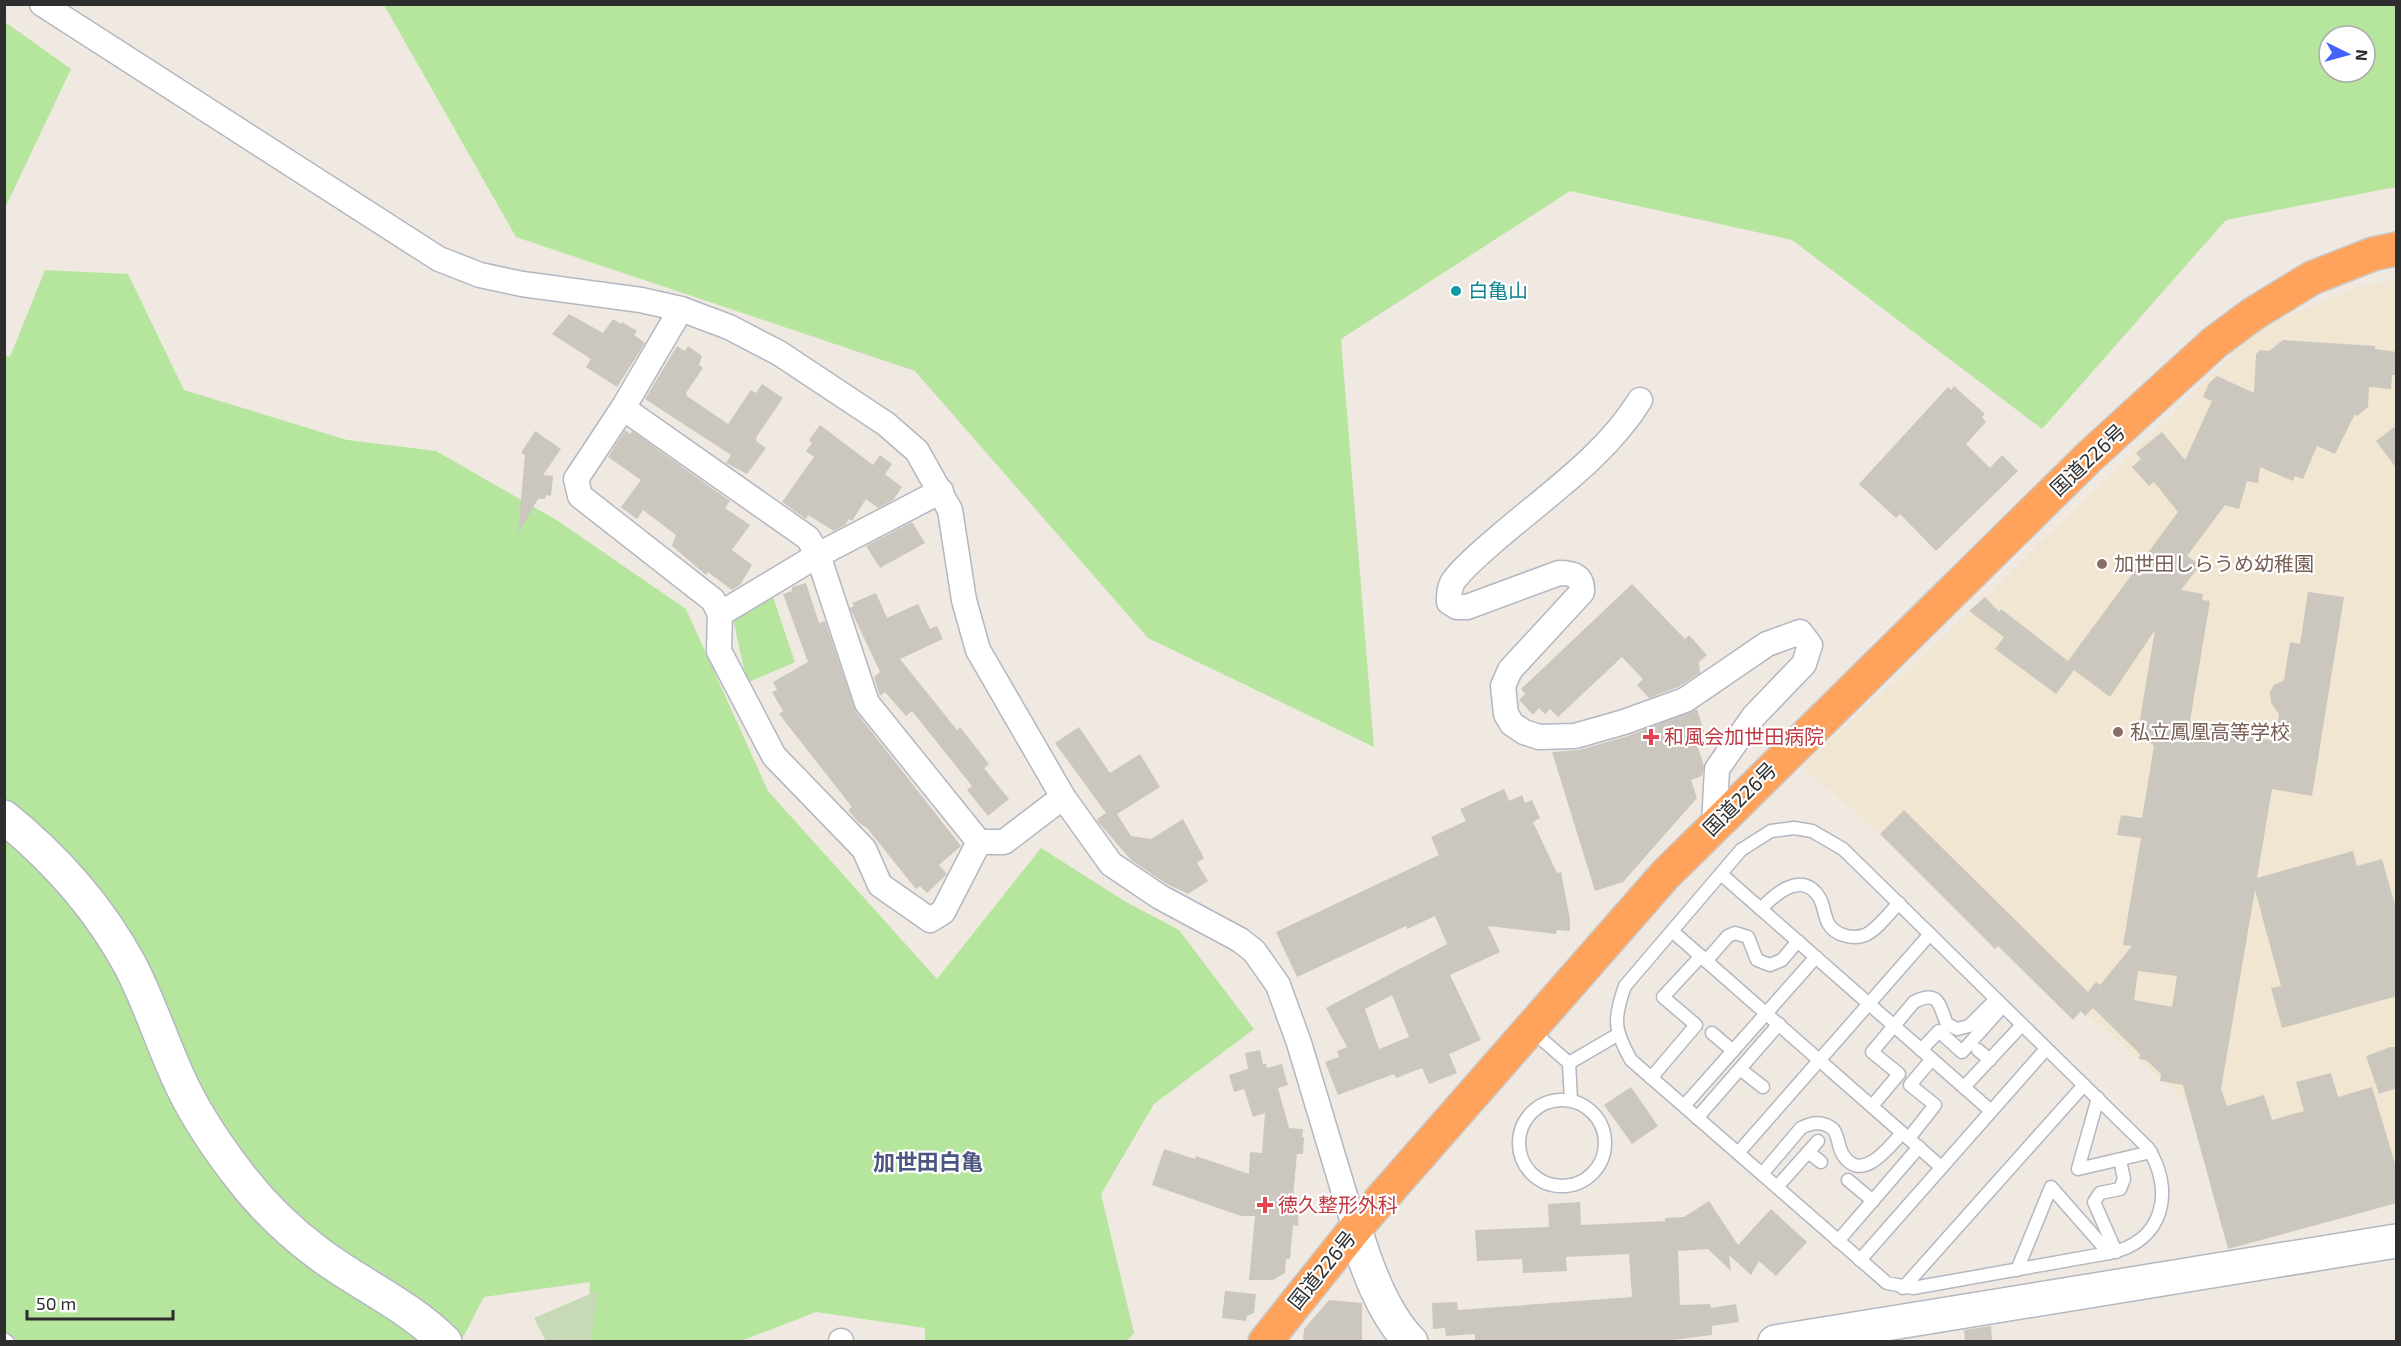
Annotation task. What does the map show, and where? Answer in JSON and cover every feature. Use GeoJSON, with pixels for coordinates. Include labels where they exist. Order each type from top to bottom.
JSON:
{"type":"FeatureCollection","features":[{"type":"Feature","properties":{"kind":"highway","name":"国道226号"},"geometry":{"type":"LineString","coordinates":[[1265,1341],[1355,1229],[1665,875],[1714,824],[2089,457],[2214,343],[2261,309],[2312,278],[2373,254],[2397,249]]}},
{"type":"Feature","properties":{"kind":"street"},"geometry":{"type":"LineString","coordinates":[[42,4],[439,259],[480,274],[522,284],[641,300],[681,309],[729,327],[779,353],[886,424],[917,451],[950,510],[964,600],[978,650],[1015,718],[1063,797],[1111,864],[1160,897],[1240,940],[1254,951],[1271,972],[1284,998],[1299,1043],[1367,1270],[1404,1338]]}},
{"type":"Feature","properties":{"kind":"street"},"geometry":{"type":"LineString","coordinates":[[681,309],[622,408],[576,478],[580,496],[713,600],[720,614],[719,651],[774,756],[864,849],[880,885],[930,920],[943,912],[979,842]]}},
{"type":"Feature","properties":{"kind":"street"},"geometry":{"type":"LineString","coordinates":[[1640,400],[1632,413],[1596,453],[1453,581],[1449,602],[1457,607],[1467,607],[1559,573],[1573,573],[1578,576],[1582,584],[1582,592],[1510,670],[1503,686],[1506,714],[1512,724],[1524,732],[1539,737],[1575,736],[1685,700],[1767,644],[1800,632],[1810,645],[1804,664],[1754,716],[1717,769],[1714,824]]}},
{"type":"Feature","properties":{"kind":"street"},"geometry":{"type":"LineString","coordinates":[[622,408],[808,538],[818,555],[867,703],[979,842]]}},
{"type":"Feature","properties":{"kind":"street"},"geometry":{"type":"LineString","coordinates":[[720,614],[818,555],[941,491]]}},
{"type":"Feature","properties":{"kind":"street"},"geometry":{"type":"LineString","coordinates":[[979,842],[1004,842],[1063,797]]}},
{"type":"Feature","properties":{"kind":"street"},"geometry":{"type":"LineString","coordinates":[[4,817],[51,856],[92,904],[130,966],[178,1078],[198,1117],[236,1171],[273,1214],[318,1253],[404,1309],[445,1341]]}},
{"type":"Feature","properties":{"kind":"street"},"geometry":{"type":"LineString","coordinates":[[1775,1341],[2397,1241]]}},
{"type":"Feature","properties":{"kind":"lane"},"geometry":{"type":"LineString","coordinates":[[1794,828],[1812,831],[1844,849],[1899,903],[2151,1152],[2162,1178],[2163,1200],[2157,1217],[2144,1237],[2112,1253],[1903,1288],[1887,1283],[1631,1060],[1617,1035],[1618,1006],[1625,986],[1742,850],[1763,835],[1794,828]]}},
{"type":"Feature","properties":{"kind":"lane"},"geometry":{"type":"LineString","coordinates":[[1721,874],[1991,1111]]}},
{"type":"Feature","properties":{"kind":"lane"},"geometry":{"type":"LineString","coordinates":[[1761,909],[1783,888],[1791,886],[1809,888],[1821,899],[1832,929],[1838,934],[1856,937],[1870,932],[1899,903]]}},
{"type":"Feature","properties":{"kind":"lane"},"geometry":{"type":"LineString","coordinates":[[1672,931],[1941,1167]]}},
{"type":"Feature","properties":{"kind":"lane"},"geometry":{"type":"LineString","coordinates":[[1651,1078],[1696,1025],[1663,997],[1704,958],[1728,936],[1735,933],[1748,937],[1757,960],[1770,965],[1782,960],[1798,941]]}},
{"type":"Feature","properties":{"kind":"lane"},"geometry":{"type":"LineString","coordinates":[[1738,1153],[1930,934]]}},
{"type":"Feature","properties":{"kind":"lane"},"geometry":{"type":"LineString","coordinates":[[1684,1106],[1816,957]]}},
{"type":"Feature","properties":{"kind":"lane"},"geometry":{"type":"LineString","coordinates":[[1872,1106],[1899,1074],[1872,1052],[1914,1002],[1928,998],[1941,1004],[1947,1024],[1962,1028],[1969,1026],[2000,1003]]}},
{"type":"Feature","properties":{"kind":"lane"},"geometry":{"type":"LineString","coordinates":[[1921,1050],[1939,1031],[1962,1052],[2000,1003]]}},
{"type":"Feature","properties":{"kind":"lane"},"geometry":{"type":"LineString","coordinates":[[1697,1118],[1779,1024]]}},
{"type":"Feature","properties":{"kind":"lane"},"geometry":{"type":"LineString","coordinates":[[1964,1087],[2022,1025]]}},
{"type":"Feature","properties":{"kind":"lane"},"geometry":{"type":"LineString","coordinates":[[1530,1029],[1569,1063],[1571,1101]]}},
{"type":"Feature","properties":{"kind":"lane"},"geometry":{"type":"LineString","coordinates":[[1712,1033],[1733,1051]]}},
{"type":"Feature","properties":{"kind":"lane"},"geometry":{"type":"LineString","coordinates":[[1569,1063],[1617,1035]]}},
{"type":"Feature","properties":{"kind":"lane"},"geometry":{"type":"LineString","coordinates":[[1860,1260],[2046,1049]]}},
{"type":"Feature","properties":{"kind":"lane"},"geometry":{"type":"LineString","coordinates":[[1978,1050],[1990,1060]]}},
{"type":"Feature","properties":{"kind":"lane"},"geometry":{"type":"LineString","coordinates":[[1762,1173],[1801,1128],[1808,1124],[1822,1124],[1833,1129],[1845,1158],[1857,1165],[1878,1160],[1935,1106],[1911,1085],[1932,1059]]}},
{"type":"Feature","properties":{"kind":"lane"},"geometry":{"type":"LineString","coordinates":[[1740,1069],[1763,1087]]}},
{"type":"Feature","properties":{"kind":"lane"},"geometry":{"type":"LineString","coordinates":[[1903,1288],[2084,1085]]}},
{"type":"Feature","properties":{"kind":"lane"},"geometry":{"type":"LineString","coordinates":[[2098,1098],[2078,1169],[2151,1152]]}},
{"type":"Feature","properties":{"kind":"lane"},"geometry":{"type":"LineString","coordinates":[[1556,1100],[1571,1101],[1584,1106],[1596,1116],[1603,1129],[1605,1143],[1603,1158],[1596,1170],[1573,1185],[1547,1183],[1526,1167],[1521,1154],[1522,1127],[1530,1114],[1542,1105],[1556,1100]]}},
{"type":"Feature","properties":{"kind":"lane"},"geometry":{"type":"LineString","coordinates":[[1777,1187],[1818,1141]]}},
{"type":"Feature","properties":{"kind":"lane"},"geometry":{"type":"LineString","coordinates":[[1838,1241],[1919,1147]]}},
{"type":"Feature","properties":{"kind":"lane"},"geometry":{"type":"LineString","coordinates":[[1808,1152],[1821,1162]]}},
{"type":"Feature","properties":{"kind":"lane"},"geometry":{"type":"LineString","coordinates":[[2112,1253],[2094,1202],[2100,1193],[2120,1189],[2124,1179],[2120,1160]]}},
{"type":"Feature","properties":{"kind":"lane"},"geometry":{"type":"LineString","coordinates":[[1848,1180],[1873,1201]]}},
{"type":"Feature","properties":{"kind":"lane"},"geometry":{"type":"LineString","coordinates":[[2017,1270],[2051,1188],[2112,1253]]}},
{"type":"Feature","properties":{"kind":"lane"},"geometry":{"type":"LineString","coordinates":[[4,1339],[8,1341]]}},
{"type":"Feature","properties":{"kind":"shaded area","name":"私立鳳凰高等学校"},"geometry":{"type":"Polygon","coordinates":[[[2396,280],[2396,1185],[2229,1231],[2186,1101],[1802,766],[1960,622],[2261,327],[2358,287],[2396,280]]]}},
{"type":"Feature","properties":{"kind":"green space"},"geometry":{"type":"Polygon","coordinates":[[[384,5],[2396,5],[2396,187],[2226,220],[2042,429],[1792,240],[1570,191],[1341,339],[1374,747],[1148,638],[915,371],[516,237],[384,5]]]}},
{"type":"Feature","properties":{"kind":"green space"},"geometry":{"type":"Polygon","coordinates":[[[5,22],[71,69],[5,208],[5,22]]]}},
{"type":"Feature","properties":{"kind":"green space"},"geometry":{"type":"Polygon","coordinates":[[[45,270],[128,274],[184,390],[347,440],[436,451],[558,521],[686,609],[768,791],[937,979],[1041,848],[1126,902],[1179,930],[1254,1029],[1154,1104],[1101,1194],[1134,1333],[1126,1342],[925,1341],[925,1328],[816,1312],[741,1341],[587,1341],[590,1282],[484,1297],[461,1341],[5,1341],[4,355],[10,357],[45,270]]]}},
{"type":"Feature","properties":{"kind":"green space"},"geometry":{"type":"Polygon","coordinates":[[[773,597],[795,662],[747,683],[733,619],[773,597]]]}},
{"type":"Feature","properties":{"kind":"green space"},"geometry":{"type":"Polygon","coordinates":[[[597,1291],[591,1341],[546,1341],[534,1318],[597,1291]]]}},
{"type":"Feature","properties":{"kind":"building"},"geometry":{"type":"Polygon","coordinates":[[[569,314],[603,333],[613,319],[621,324],[622,322],[637,331],[634,335],[645,343],[617,387],[586,367],[591,359],[552,334],[569,314]]]}},
{"type":"Feature","properties":{"kind":"building"},"geometry":{"type":"Polygon","coordinates":[[[2283,340],[2375,346],[2375,349],[2397,352],[2397,375],[2392,375],[2391,389],[2369,387],[2368,407],[2357,416],[2355,414],[2335,454],[2317,446],[2303,479],[2295,476],[2293,481],[2260,467],[2258,483],[2247,481],[2239,509],[2225,505],[2187,556],[2200,565],[2181,590],[2203,594],[2202,600],[2210,601],[2190,721],[2240,730],[2239,735],[2275,741],[2279,714],[2271,703],[2270,692],[2274,685],[2284,680],[2290,642],[2300,644],[2308,592],[2344,597],[2312,796],[2272,789],[2257,878],[2353,851],[2357,866],[2382,859],[2397,912],[2397,996],[2282,1028],[2271,988],[2281,986],[2255,890],[2221,1089],[2227,1106],[2264,1095],[2272,1120],[2304,1111],[2296,1082],[2331,1073],[2338,1097],[2372,1087],[2397,1170],[2397,1203],[2228,1249],[2183,1085],[2160,1081],[2161,1074],[2146,1060],[2139,1059],[2140,1054],[2093,1008],[2085,1016],[2081,1011],[2073,1020],[1998,946],[1995,949],[1880,834],[1904,810],[2088,992],[2096,982],[2100,985],[2132,946],[2123,945],[2141,838],[2117,835],[2121,815],[2142,818],[2154,746],[2138,731],[2155,630],[2110,697],[2074,670],[2056,694],[1995,649],[2004,637],[1969,611],[1985,597],[1999,612],[2001,609],[2068,661],[2178,512],[2154,482],[2149,486],[2132,467],[2141,459],[2136,453],[2162,432],[2185,460],[2212,401],[2203,397],[2209,383],[2217,376],[2254,393],[2256,354],[2260,350],[2269,351],[2283,340]],[[2138,971],[2134,1000],[2172,1007],[2177,976],[2138,971]]]}},
{"type":"Feature","properties":{"kind":"building"},"geometry":{"type":"Polygon","coordinates":[[[677,346],[685,351],[688,346],[702,356],[699,365],[703,368],[686,393],[687,396],[728,424],[751,390],[756,393],[762,384],[783,398],[757,436],[756,441],[766,448],[747,474],[726,463],[731,455],[645,399],[677,346]]]}},
{"type":"Feature","properties":{"kind":"building"},"geometry":{"type":"Polygon","coordinates":[[[1954,386],[1985,414],[1982,417],[1986,422],[1966,444],[1990,468],[2002,455],[2018,471],[1936,551],[1900,514],[1896,518],[1859,484],[1948,387],[1951,390],[1954,386]]]}},
{"type":"Feature","properties":{"kind":"building"},"geometry":{"type":"Polygon","coordinates":[[[820,425],[873,465],[880,455],[892,464],[885,474],[902,487],[893,500],[878,508],[866,499],[852,521],[849,519],[845,525],[834,531],[808,515],[806,519],[782,502],[814,457],[806,451],[812,443],[809,440],[820,425]]]}},
{"type":"Feature","properties":{"kind":"building"},"geometry":{"type":"Polygon","coordinates":[[[2397,425],[2397,469],[2376,441],[2397,425]]]}},
{"type":"Feature","properties":{"kind":"building"},"geometry":{"type":"Polygon","coordinates":[[[625,430],[630,434],[632,431],[730,501],[725,508],[750,525],[732,550],[752,565],[740,585],[732,590],[708,572],[706,575],[672,546],[676,535],[643,510],[637,519],[621,507],[641,480],[608,457],[625,430]]]}},
{"type":"Feature","properties":{"kind":"building"},"geometry":{"type":"Polygon","coordinates":[[[535,431],[561,449],[543,475],[553,476],[551,496],[546,495],[545,499],[538,499],[518,533],[525,455],[521,453],[535,431]]]}},
{"type":"Feature","properties":{"kind":"building"},"geometry":{"type":"Polygon","coordinates":[[[912,522],[925,543],[880,568],[866,546],[912,522]]]}},
{"type":"Feature","properties":{"kind":"building"},"geometry":{"type":"Polygon","coordinates":[[[806,583],[819,623],[825,621],[856,712],[961,846],[939,865],[947,874],[927,893],[920,886],[916,889],[867,828],[859,823],[848,810],[852,807],[779,714],[783,711],[772,692],[777,690],[773,682],[808,662],[783,594],[792,591],[792,587],[806,583]]]}},
{"type":"Feature","properties":{"kind":"building"},"geometry":{"type":"Polygon","coordinates":[[[1632,584],[1685,639],[1689,635],[1707,655],[1699,662],[1700,673],[1678,687],[1649,698],[1637,685],[1643,679],[1622,657],[1558,717],[1550,709],[1545,714],[1539,708],[1533,715],[1519,700],[1525,694],[1521,689],[1632,584]]]}},
{"type":"Feature","properties":{"kind":"building"},"geometry":{"type":"Polygon","coordinates":[[[876,593],[887,618],[918,604],[930,629],[937,626],[943,639],[900,659],[957,730],[960,727],[989,764],[984,768],[1009,799],[988,816],[967,790],[972,786],[912,711],[906,716],[885,692],[880,696],[874,677],[880,672],[850,608],[854,606],[852,603],[876,593]]]}},
{"type":"Feature","properties":{"kind":"building"},"geometry":{"type":"Polygon","coordinates":[[[1697,709],[1706,738],[1696,741],[1704,766],[1702,776],[1691,780],[1697,798],[1623,882],[1595,891],[1552,752],[1579,750],[1628,736],[1697,709]]]}},
{"type":"Feature","properties":{"kind":"building"},"geometry":{"type":"Polygon","coordinates":[[[1079,727],[1110,773],[1140,754],[1160,787],[1117,814],[1131,836],[1151,839],[1183,819],[1204,858],[1197,863],[1208,881],[1188,894],[1165,883],[1131,860],[1099,823],[1097,819],[1106,813],[1055,743],[1079,727]]]}},
{"type":"Feature","properties":{"kind":"building"},"geometry":{"type":"Polygon","coordinates":[[[1504,789],[1509,801],[1522,795],[1525,803],[1532,800],[1540,818],[1533,822],[1557,873],[1561,872],[1570,919],[1570,931],[1557,930],[1556,934],[1488,926],[1500,952],[1450,975],[1481,1040],[1449,1054],[1457,1073],[1429,1084],[1422,1068],[1396,1078],[1394,1074],[1338,1095],[1325,1062],[1339,1057],[1337,1051],[1347,1047],[1326,1008],[1447,944],[1435,916],[1407,929],[1406,926],[1297,977],[1276,932],[1439,855],[1431,837],[1466,821],[1460,809],[1504,789]],[[1392,995],[1365,1009],[1379,1049],[1409,1037],[1392,995]]]}},
{"type":"Feature","properties":{"kind":"building"},"geometry":{"type":"Polygon","coordinates":[[[2390,1047],[2397,1047],[2397,1088],[2379,1094],[2366,1056],[2390,1047]]]}},
{"type":"Feature","properties":{"kind":"building","name":"徳久整形外科"},"geometry":{"type":"Polygon","coordinates":[[[1260,1050],[1263,1064],[1266,1064],[1267,1068],[1282,1064],[1288,1085],[1278,1088],[1289,1128],[1303,1129],[1302,1137],[1304,1137],[1303,1154],[1297,1154],[1292,1208],[1299,1209],[1298,1226],[1293,1225],[1290,1259],[1286,1259],[1285,1273],[1273,1280],[1249,1280],[1255,1216],[1241,1216],[1152,1185],[1164,1149],[1195,1159],[1196,1156],[1249,1174],[1250,1152],[1262,1153],[1265,1113],[1253,1117],[1244,1089],[1234,1092],[1229,1075],[1248,1069],[1245,1053],[1260,1050]]]}},
{"type":"Feature","properties":{"kind":"building"},"geometry":{"type":"Polygon","coordinates":[[[1631,1087],[1658,1126],[1632,1144],[1604,1105],[1631,1087]]]}},
{"type":"Feature","properties":{"kind":"building"},"geometry":{"type":"Polygon","coordinates":[[[1709,1201],[1738,1245],[1771,1209],[1807,1242],[1776,1276],[1759,1261],[1751,1275],[1729,1255],[1731,1271],[1708,1249],[1678,1251],[1680,1305],[1710,1304],[1711,1308],[1736,1304],[1739,1322],[1712,1326],[1712,1335],[1664,1341],[1475,1341],[1475,1334],[1446,1336],[1445,1328],[1433,1329],[1432,1303],[1457,1302],[1458,1310],[1632,1297],[1629,1254],[1566,1257],[1567,1271],[1523,1273],[1522,1259],[1477,1261],[1475,1230],[1549,1227],[1548,1204],[1580,1202],[1581,1225],[1665,1221],[1665,1218],[1684,1217],[1709,1201]]]}},
{"type":"Feature","properties":{"kind":"building"},"geometry":{"type":"Polygon","coordinates":[[[1225,1291],[1256,1294],[1254,1313],[1247,1316],[1246,1321],[1222,1318],[1225,1291]]]}},
{"type":"Feature","properties":{"kind":"building"},"geometry":{"type":"Polygon","coordinates":[[[1329,1300],[1362,1303],[1362,1341],[1303,1341],[1304,1329],[1329,1300]]]}},
{"type":"Feature","properties":{"kind":"building"},"geometry":{"type":"Polygon","coordinates":[[[1991,1326],[1992,1341],[1965,1341],[1964,1330],[1991,1326]]]}},
{"type":"Feature","properties":{"kind":"place","name":"白亀山"},"geometry":{"type":"Point","coordinates":[1456,291]}},
{"type":"Feature","properties":{"kind":"place","name":"加世田しらうめ幼稚園"},"geometry":{"type":"Point","coordinates":[2102,564]}},
{"type":"Feature","properties":{"kind":"place","name":"私立鳳凰高等学校"},"geometry":{"type":"Point","coordinates":[2118,732]}},
{"type":"Feature","properties":{"kind":"place","name":"和風会加世田病院"},"geometry":{"type":"Point","coordinates":[1651,737]}},
{"type":"Feature","properties":{"kind":"place","name":"徳久整形外科"},"geometry":{"type":"Point","coordinates":[1265,1205]}},
{"type":"Feature","properties":{"kind":"district","name":"加世田白亀"},"geometry":{"type":"Point","coordinates":[928,1162]}}]}
